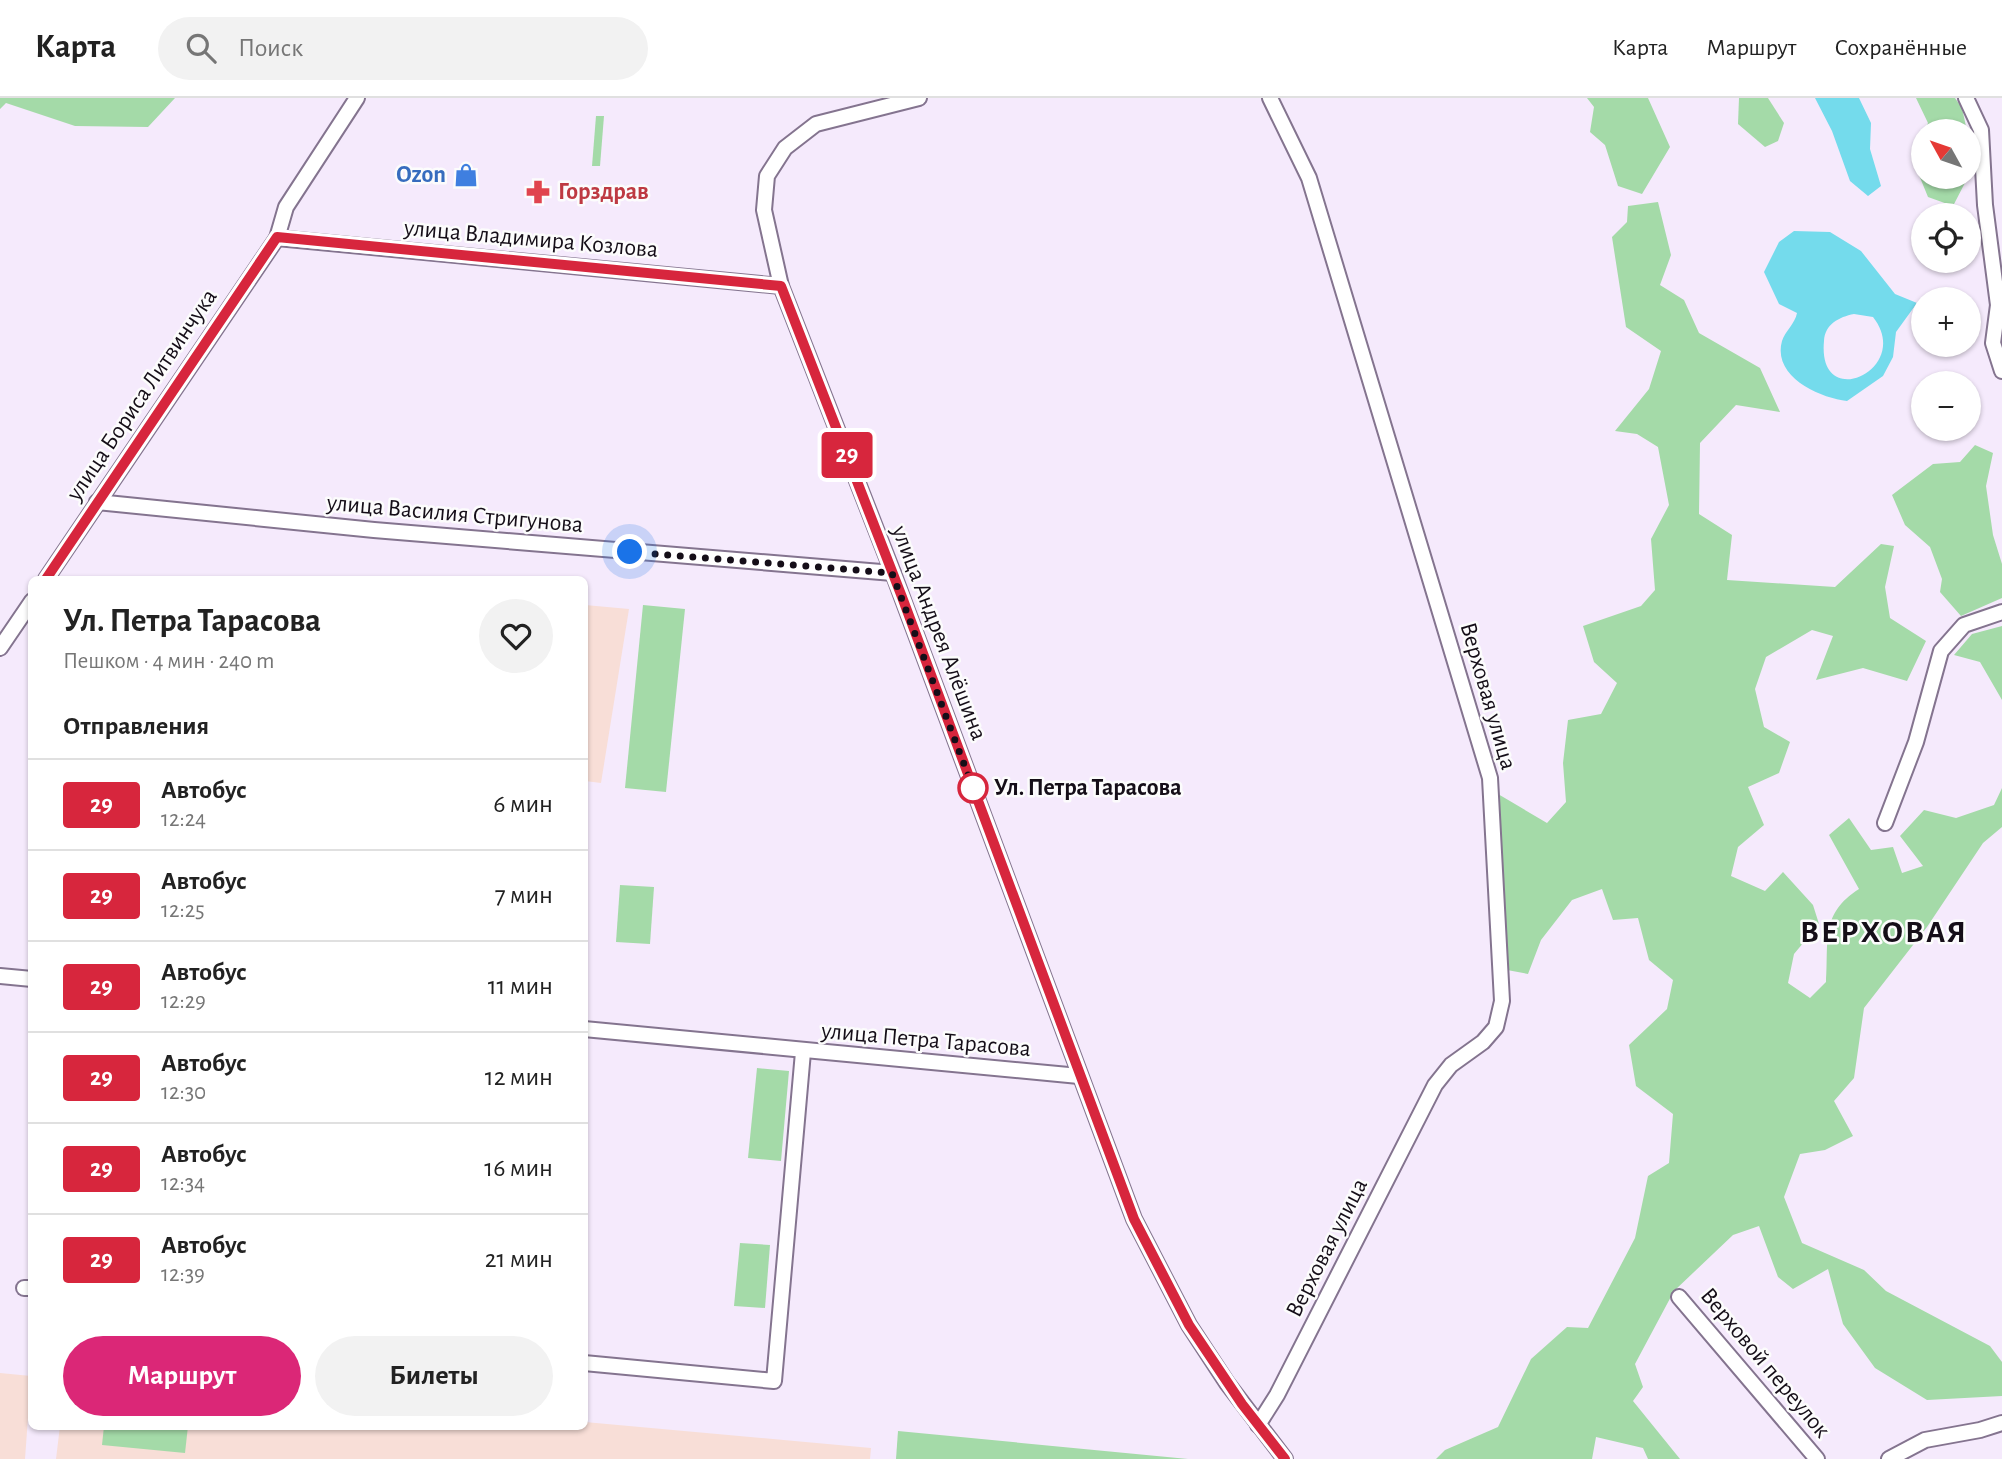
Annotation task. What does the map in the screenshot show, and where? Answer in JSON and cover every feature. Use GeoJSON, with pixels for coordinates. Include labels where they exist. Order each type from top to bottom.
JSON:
{"type":"FeatureCollection","features":[{"type":"Feature","properties":{"kind":"street","name":"улица Бориса Литвинчука"},"geometry":{"type":"LineString","coordinates":[[48,576],[277,237],[286,207],[357,98]]}},
{"type":"Feature","properties":{"kind":"street","name":"улица Андрея Алёшина"},"geometry":{"type":"LineString","coordinates":[[919,98],[816,124],[785,148],[767,176],[764,210],[781,286],[892,573],[1079,1076]]}},
{"type":"Feature","properties":{"kind":"street","name":"Верховая улица"},"geometry":{"type":"LineString","coordinates":[[1258,1425],[1278,1395],[1435,1085],[1451,1065],[1483,1042],[1496,1027],[1502,1000],[1490,778],[1310,178],[1270,98]]}},
{"type":"Feature","properties":{"kind":"street"},"geometry":{"type":"LineString","coordinates":[[1966,98],[1981,130],[1985,205],[1998,306],[1993,342],[2002,371]]}},
{"type":"Feature","properties":{"kind":"street","name":"улица Владимира Козлова"},"geometry":{"type":"LineString","coordinates":[[277,237],[781,286]]}},
{"type":"Feature","properties":{"kind":"street","name":"улица Василия Стригунова"},"geometry":{"type":"LineString","coordinates":[[97,502],[374,530],[892,573]]}},
{"type":"Feature","properties":{"kind":"street"},"geometry":{"type":"LineString","coordinates":[[0,648],[28,607]]}},
{"type":"Feature","properties":{"kind":"street"},"geometry":{"type":"LineString","coordinates":[[1885,823],[1916,743],[1941,651],[1964,625],[2002,612]]}},
{"type":"Feature","properties":{"kind":"street"},"geometry":{"type":"LineString","coordinates":[[0,976],[28,979]]}},
{"type":"Feature","properties":{"kind":"street","name":"улица Петра Тарасова"},"geometry":{"type":"LineString","coordinates":[[588,1029],[803,1052],[1079,1076]]}},
{"type":"Feature","properties":{"kind":"street"},"geometry":{"type":"LineString","coordinates":[[588,1363],[774,1381],[803,1052]]}},
{"type":"Feature","properties":{"kind":"street"},"geometry":{"type":"LineString","coordinates":[[1079,1076],[1134,1219],[1182,1313],[1258,1425],[1285,1459]]}},
{"type":"Feature","properties":{"kind":"street","name":"Верховой переулок"},"geometry":{"type":"LineString","coordinates":[[1679,1297],[1817,1459]]}},
{"type":"Feature","properties":{"kind":"street"},"geometry":{"type":"LineString","coordinates":[[1889,1459],[1925,1440],[2002,1423]]}},
{"type":"Feature","properties":{"kind":"shaded area"},"geometry":{"type":"Polygon","coordinates":[[[588,605],[629,609],[601,783],[588,781],[588,605]]]}},
{"type":"Feature","properties":{"kind":"shaded area"},"geometry":{"type":"Polygon","coordinates":[[[0,1373],[28,1376],[25,1459],[0,1459],[0,1373]]]}},
{"type":"Feature","properties":{"kind":"shaded area"},"geometry":{"type":"Polygon","coordinates":[[[588,1422],[871,1448],[870,1459],[56,1459],[60,1430],[588,1430],[588,1422]]]}},
{"type":"Feature","properties":{"kind":"green space"},"geometry":{"type":"Polygon","coordinates":[[[0,98],[175,98],[148,127],[75,126],[6,103],[0,109],[0,98]]]}},
{"type":"Feature","properties":{"kind":"green space"},"geometry":{"type":"Polygon","coordinates":[[[1587,98],[1648,98],[1670,147],[1642,194],[1618,186],[1605,145],[1590,132],[1594,107],[1587,98]]]}},
{"type":"Feature","properties":{"kind":"green space"},"geometry":{"type":"Polygon","coordinates":[[[1739,98],[1768,98],[1784,123],[1778,141],[1765,147],[1738,124],[1739,98]]]}},
{"type":"Feature","properties":{"kind":"green space"},"geometry":{"type":"Polygon","coordinates":[[[1916,98],[1955,98],[1962,108],[1964,119],[1926,119],[1916,98]]]}},
{"type":"Feature","properties":{"kind":"green space"},"geometry":{"type":"Polygon","coordinates":[[[596,116],[604,116],[600,166],[592,166],[596,116]]]}},
{"type":"Feature","properties":{"kind":"green space"},"geometry":{"type":"Polygon","coordinates":[[[1925,189],[1962,189],[1955,203],[1945,203],[1928,197],[1925,189]]]}},
{"type":"Feature","properties":{"kind":"green space"},"geometry":{"type":"Polygon","coordinates":[[[1658,202],[1671,255],[1660,285],[1684,300],[1699,333],[1760,368],[1780,412],[1736,405],[1700,443],[1699,514],[1732,535],[1727,580],[1835,587],[1881,544],[1894,546],[1885,587],[1890,618],[1926,641],[1907,681],[1863,668],[1816,680],[1833,636],[1812,630],[1766,657],[1755,689],[1764,727],[1790,742],[1779,773],[1748,787],[1764,825],[1738,847],[1731,876],[1765,891],[1783,872],[1813,905],[1819,924],[1794,954],[1788,983],[1810,998],[1826,982],[1827,941],[1832,918],[1847,898],[1859,889],[1829,835],[1849,818],[1871,850],[1893,847],[1902,873],[1923,866],[1900,836],[1924,810],[1956,818],[1994,805],[2002,788],[2002,827],[1983,843],[1927,927],[1864,1008],[1854,1078],[1834,1101],[1853,1136],[1825,1150],[1800,1154],[1784,1197],[1802,1243],[1864,1270],[1886,1291],[1990,1346],[2002,1362],[2002,1396],[1927,1400],[1875,1368],[1843,1324],[1828,1269],[1793,1289],[1778,1277],[1759,1226],[1733,1235],[1674,1291],[1635,1364],[1643,1387],[1633,1401],[1680,1459],[1648,1459],[1643,1448],[1596,1437],[1592,1459],[1436,1459],[1445,1450],[1498,1427],[1531,1359],[1567,1327],[1588,1328],[1635,1238],[1648,1176],[1669,1163],[1673,1114],[1636,1086],[1629,1045],[1667,1009],[1673,980],[1649,960],[1638,918],[1613,920],[1602,889],[1572,900],[1541,940],[1528,974],[1507,970],[1498,794],[1547,823],[1566,802],[1563,763],[1568,720],[1601,714],[1617,683],[1594,662],[1583,626],[1641,606],[1655,590],[1651,539],[1669,505],[1658,447],[1637,434],[1615,431],[1649,389],[1661,351],[1626,327],[1612,237],[1627,222],[1628,206],[1658,202]]]}},
{"type":"Feature","properties":{"kind":"green space"},"geometry":{"type":"Polygon","coordinates":[[[1975,445],[1993,453],[1986,486],[1993,535],[2002,564],[2002,598],[1961,616],[1940,592],[1942,579],[1930,547],[1905,525],[1892,495],[1933,464],[1960,462],[1975,445]]]}},
{"type":"Feature","properties":{"kind":"green space"},"geometry":{"type":"Polygon","coordinates":[[[643,605],[685,609],[666,792],[625,788],[643,605]]]}},
{"type":"Feature","properties":{"kind":"green space"},"geometry":{"type":"Polygon","coordinates":[[[2002,626],[2002,700],[1980,662],[1954,655],[1972,634],[2002,626]]]}},
{"type":"Feature","properties":{"kind":"green space"},"geometry":{"type":"Polygon","coordinates":[[[620,885],[654,887],[650,944],[616,942],[620,885]]]}},
{"type":"Feature","properties":{"kind":"green space"},"geometry":{"type":"Polygon","coordinates":[[[757,1068],[789,1071],[781,1161],[748,1158],[757,1068]]]}},
{"type":"Feature","properties":{"kind":"green space"},"geometry":{"type":"Polygon","coordinates":[[[740,1243],[770,1245],[765,1308],[734,1306],[740,1243]]]}},
{"type":"Feature","properties":{"kind":"green space"},"geometry":{"type":"Polygon","coordinates":[[[104,1430],[188,1430],[185,1453],[102,1445],[104,1430]]]}},
{"type":"Feature","properties":{"kind":"green space"},"geometry":{"type":"Polygon","coordinates":[[[898,1431],[1188,1459],[896,1459],[898,1431]]]}},
{"type":"Feature","properties":{"kind":"water"},"geometry":{"type":"Polygon","coordinates":[[[1815,98],[1859,98],[1871,123],[1870,149],[1881,186],[1868,196],[1850,181],[1832,131],[1815,98]]]}},
{"type":"Feature","properties":{"kind":"water"},"geometry":{"type":"Polygon","coordinates":[[[1794,231],[1830,232],[1861,251],[1895,294],[1911,301],[1911,311],[1896,332],[1893,357],[1883,376],[1847,401],[1812,390],[1791,375],[1781,354],[1782,341],[1797,313],[1779,304],[1764,272],[1779,242],[1794,231]],[[1854,314],[1838,319],[1825,335],[1826,363],[1834,375],[1847,379],[1861,376],[1874,367],[1882,353],[1882,336],[1873,317],[1854,314]]]}},
{"type":"Feature","properties":{"kind":"bus line","name":"29"},"geometry":{"type":"LineString","coordinates":[[48,576],[277,237],[781,286],[902,597],[1134,1219],[1189,1325],[1242,1404],[1285,1459]]}},
{"type":"Feature","properties":{"kind":"place","name":"Ozon"},"geometry":{"type":"Point","coordinates":[466,175]}},
{"type":"Feature","properties":{"kind":"place","name":"Горздрав"},"geometry":{"type":"Point","coordinates":[538,192]}},
{"type":"Feature","properties":{"kind":"place","name":"Ул. Петра Тарасова"},"geometry":{"type":"Point","coordinates":[973,788]}},
{"type":"Feature","properties":{"kind":"district","name":"ВЕРХОВАЯ"},"geometry":{"type":"Point","coordinates":[1884,932]}},
{"type":"Feature","properties":{"kind":"route"},"geometry":{"type":"LineString","coordinates":[[630,552],[892,573],[974,790],[973,788]]}}]}
